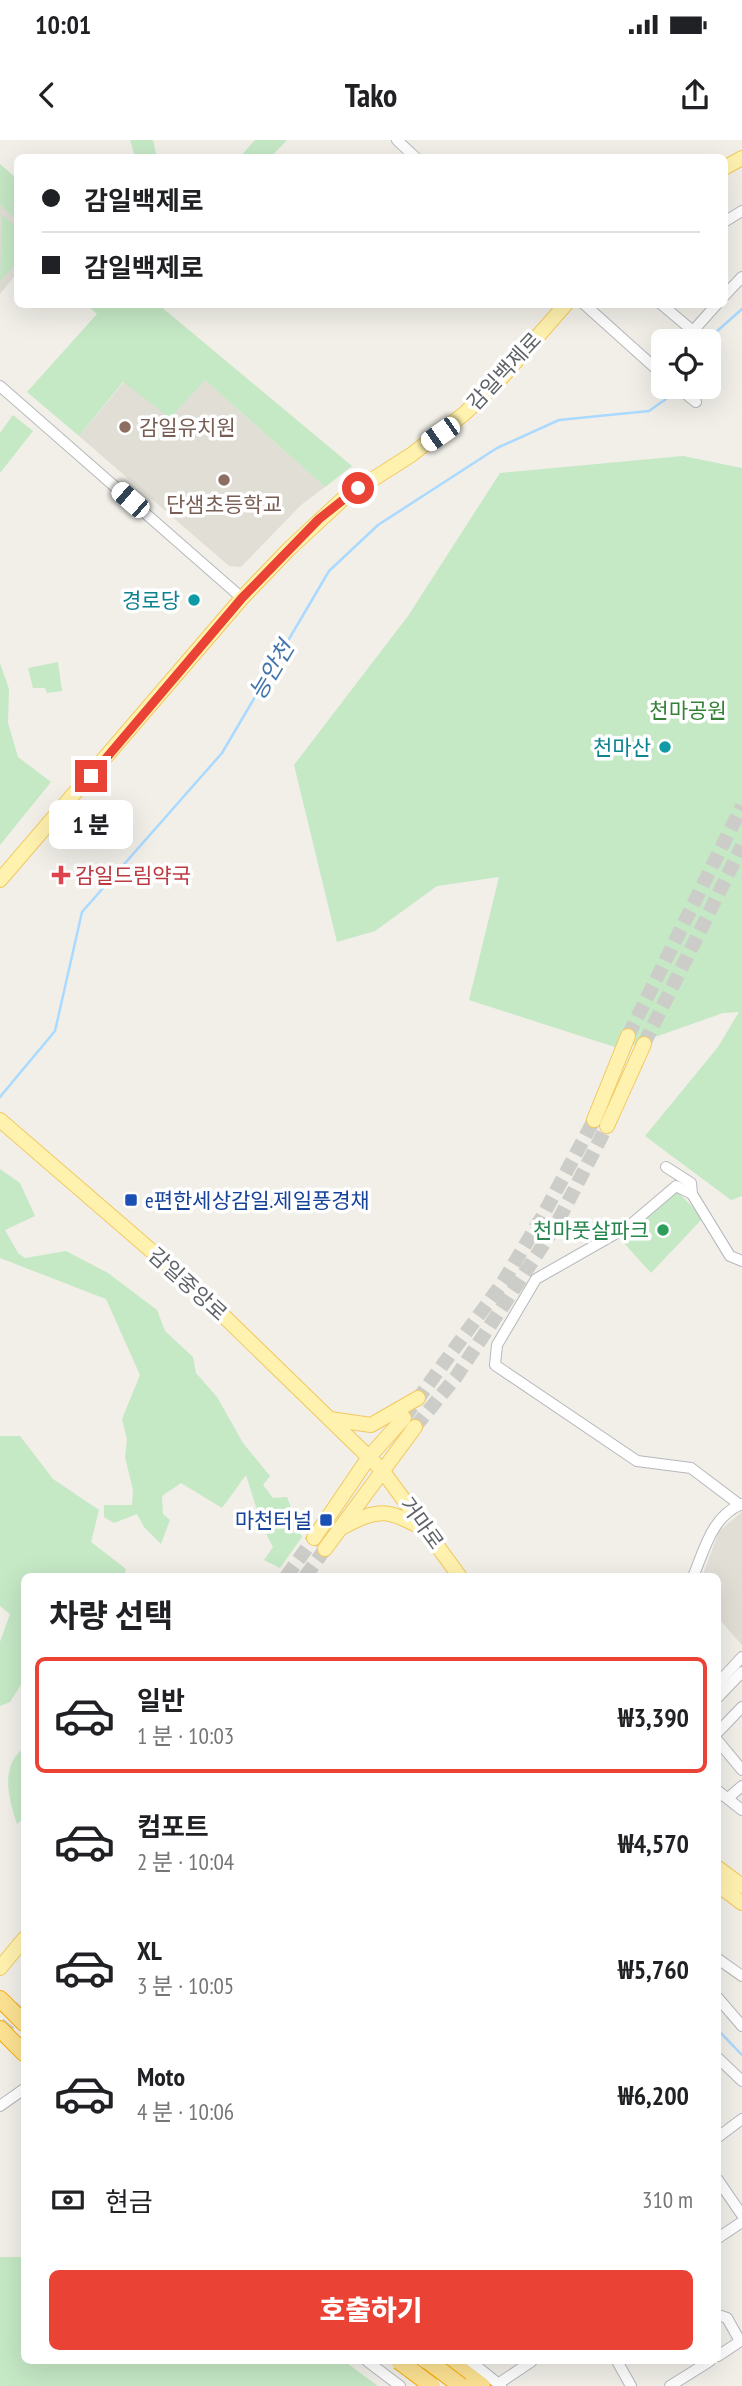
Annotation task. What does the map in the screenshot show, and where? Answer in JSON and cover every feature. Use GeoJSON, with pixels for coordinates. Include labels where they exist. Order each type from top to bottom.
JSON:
{"type":"FeatureCollection","features":[{"type":"Feature","properties":{"kind":"highway"},"geometry":{"type":"LineString","coordinates":[[1,2000],[21,2020]]}},
{"type":"Feature","properties":{"kind":"highway"},"geometry":{"type":"LineString","coordinates":[[0,2029],[21,2050]]}},
{"type":"Feature","properties":{"kind":"highway"},"geometry":{"type":"LineString","coordinates":[[403,2364],[432,2386]]}},
{"type":"Feature","properties":{"kind":"highway"},"geometry":{"type":"LineString","coordinates":[[433,2364],[461,2386]]}},
{"type":"Feature","properties":{"kind":"highway"},"geometry":{"type":"LineString","coordinates":[[455,2364],[494,2385]]}},
{"type":"Feature","properties":{"kind":"main road","name":"감일백제로"},"geometry":{"type":"LineString","coordinates":[[0,880],[242,598],[319,519],[345,497],[411,455],[464,414],[496,384],[562,308]]}},
{"type":"Feature","properties":{"kind":"main road"},"geometry":{"type":"LineString","coordinates":[[628,1036],[601,1123],[645,1044]]}},
{"type":"Feature","properties":{"kind":"main road","name":"감일중앙로"},"geometry":{"type":"LineString","coordinates":[[2,1121],[198,1291],[369,1457]]}},
{"type":"Feature","properties":{"kind":"main road"},"geometry":{"type":"LineString","coordinates":[[330,1419],[372,1426],[418,1398]]}},
{"type":"Feature","properties":{"kind":"main road"},"geometry":{"type":"LineString","coordinates":[[314,1538],[369,1457],[410,1422],[382,1470],[325,1549]]}},
{"type":"Feature","properties":{"kind":"main road","name":"거마로"},"geometry":{"type":"LineString","coordinates":[[369,1457],[430,1532],[457,1573]]}},
{"type":"Feature","properties":{"kind":"main road"},"geometry":{"type":"LineString","coordinates":[[340,1528],[377,1511],[389,1513],[430,1532]]}},
{"type":"Feature","properties":{"kind":"main road"},"geometry":{"type":"LineString","coordinates":[[721,1870],[742,1886]]}},
{"type":"Feature","properties":{"kind":"main road"},"geometry":{"type":"LineString","coordinates":[[721,1887],[742,1903]]}},
{"type":"Feature","properties":{"kind":"main road"},"geometry":{"type":"LineString","coordinates":[[0,1968],[21,1943]]}},
{"type":"Feature","properties":{"kind":"street"},"geometry":{"type":"LineString","coordinates":[[397,140],[412,154]]}},
{"type":"Feature","properties":{"kind":"street"},"geometry":{"type":"LineString","coordinates":[[728,292],[742,277]]}},
{"type":"Feature","properties":{"kind":"street"},"geometry":{"type":"LineString","coordinates":[[589,308],[651,361]]}},
{"type":"Feature","properties":{"kind":"street"},"geometry":{"type":"LineString","coordinates":[[666,308],[691,329]]}},
{"type":"Feature","properties":{"kind":"street"},"geometry":{"type":"LineString","coordinates":[[695,329],[713,308]]}},
{"type":"Feature","properties":{"kind":"street"},"geometry":{"type":"LineString","coordinates":[[0,386],[242,598]]}},
{"type":"Feature","properties":{"kind":"street"},"geometry":{"type":"LineString","coordinates":[[692,399],[696,402]]}},
{"type":"Feature","properties":{"kind":"street"},"geometry":{"type":"LineString","coordinates":[[666,1167],[691,1183],[692,1194],[730,1256],[742,1261]]}},
{"type":"Feature","properties":{"kind":"street"},"geometry":{"type":"LineString","coordinates":[[692,1194],[676,1186],[629,1226],[536,1279],[497,1345],[495,1365],[637,1461],[691,1468],[741,1504]]}},
{"type":"Feature","properties":{"kind":"street"},"geometry":{"type":"LineString","coordinates":[[730,1256],[742,1250]]}},
{"type":"Feature","properties":{"kind":"street"},"geometry":{"type":"LineString","coordinates":[[695,1573],[712,1532],[726,1510],[741,1504]]}},
{"type":"Feature","properties":{"kind":"street"},"geometry":{"type":"LineString","coordinates":[[721,1680],[742,1657]]}},
{"type":"Feature","properties":{"kind":"street"},"geometry":{"type":"LineString","coordinates":[[721,1694],[742,1672]]}},
{"type":"Feature","properties":{"kind":"street"},"geometry":{"type":"LineString","coordinates":[[721,1729],[742,1707]]}},
{"type":"Feature","properties":{"kind":"street"},"geometry":{"type":"LineString","coordinates":[[721,1745],[742,1770]]}},
{"type":"Feature","properties":{"kind":"street"},"geometry":{"type":"LineString","coordinates":[[728,1798],[742,1786]]}},
{"type":"Feature","properties":{"kind":"street"},"geometry":{"type":"LineString","coordinates":[[721,1793],[742,1810]]}},
{"type":"Feature","properties":{"kind":"street"},"geometry":{"type":"LineString","coordinates":[[721,1961],[742,1976]]}},
{"type":"Feature","properties":{"kind":"street"},"geometry":{"type":"LineString","coordinates":[[721,2002],[742,2026]]}},
{"type":"Feature","properties":{"kind":"street"},"geometry":{"type":"LineString","coordinates":[[721,2061],[742,2081]]}},
{"type":"Feature","properties":{"kind":"street"},"geometry":{"type":"LineString","coordinates":[[0,2106],[21,2092]]}},
{"type":"Feature","properties":{"kind":"street"},"geometry":{"type":"LineString","coordinates":[[721,2135],[742,2119]]}},
{"type":"Feature","properties":{"kind":"street"},"geometry":{"type":"LineString","coordinates":[[721,2184],[742,2216]]}},
{"type":"Feature","properties":{"kind":"street"},"geometry":{"type":"LineString","coordinates":[[721,2236],[742,2222]]}},
{"type":"Feature","properties":{"kind":"street"},"geometry":{"type":"LineString","coordinates":[[721,2316],[727,2318],[741,2341],[721,2354]]}},
{"type":"Feature","properties":{"kind":"street"},"geometry":{"type":"LineString","coordinates":[[371,2364],[400,2386]]}},
{"type":"Feature","properties":{"kind":"street"},"geometry":{"type":"LineString","coordinates":[[410,2386],[427,2364]]}},
{"type":"Feature","properties":{"kind":"street"},"geometry":{"type":"LineString","coordinates":[[475,2364],[494,2385],[527,2364]]}},
{"type":"Feature","properties":{"kind":"street"},"geometry":{"type":"LineString","coordinates":[[622,2364],[631,2386]]}},
{"type":"Feature","properties":{"kind":"street"},"geometry":{"type":"LineString","coordinates":[[670,2386],[705,2364]]}},
{"type":"Feature","properties":{"kind":"shaded area"},"geometry":{"type":"Polygon","coordinates":[[[0,205],[14,217],[14,277],[0,294],[0,205]]]}},
{"type":"Feature","properties":{"kind":"shaded area","name":"단샘초등학교"},"geometry":{"type":"Polygon","coordinates":[[[205,380],[325,487],[301,505],[241,567],[229,566],[79,436],[124,382],[205,380]]]}},
{"type":"Feature","properties":{"kind":"shaded area"},"geometry":{"type":"Polygon","coordinates":[[[742,1512],[742,1645],[721,1621],[721,1573],[703,1573],[719,1531],[742,1512]]]}},
{"type":"Feature","properties":{"kind":"green space"},"geometry":{"type":"Polygon","coordinates":[[[130,140],[153,140],[156,154],[134,154],[130,140]]]}},
{"type":"Feature","properties":{"kind":"green space"},"geometry":{"type":"Polygon","coordinates":[[[255,140],[287,140],[274,154],[243,154],[255,140]]]}},
{"type":"Feature","properties":{"kind":"green space"},"geometry":{"type":"Polygon","coordinates":[[[0,164],[14,176],[14,217],[0,205],[0,164]]]}},
{"type":"Feature","properties":{"kind":"green space"},"geometry":{"type":"Polygon","coordinates":[[[2,215],[14,225],[14,265],[0,281],[2,215]]]}},
{"type":"Feature","properties":{"kind":"green space"},"geometry":{"type":"Polygon","coordinates":[[[90,308],[163,308],[352,466],[325,487],[205,380],[170,418],[123,382],[79,436],[27,392],[97,314],[90,308]]]}},
{"type":"Feature","properties":{"kind":"green space"},"geometry":{"type":"Polygon","coordinates":[[[13,415],[33,431],[0,473],[0,433],[13,415]]]}},
{"type":"Feature","properties":{"kind":"green space","name":"천마공원"},"geometry":{"type":"Polygon","coordinates":[[[683,456],[742,468],[742,1196],[731,1200],[645,1136],[718,1047],[739,1012],[723,1013],[621,1049],[469,1000],[499,877],[437,886],[375,931],[337,942],[294,765],[408,616],[500,473],[683,456]]]}},
{"type":"Feature","properties":{"kind":"green space"},"geometry":{"type":"Polygon","coordinates":[[[58,662],[62,691],[47,693],[45,688],[33,688],[28,668],[58,662]]]}},
{"type":"Feature","properties":{"kind":"green space"},"geometry":{"type":"Polygon","coordinates":[[[0,663],[9,689],[8,723],[18,757],[51,782],[0,845],[0,663]]]}},
{"type":"Feature","properties":{"kind":"green space"},"geometry":{"type":"Polygon","coordinates":[[[0,1169],[20,1183],[35,1216],[5,1230],[18,1253],[25,1258],[66,1251],[108,1273],[157,1310],[165,1331],[193,1357],[196,1373],[217,1397],[243,1443],[270,1476],[263,1485],[273,1498],[287,1497],[302,1537],[280,1568],[264,1560],[273,1547],[262,1526],[246,1475],[222,1508],[181,1483],[162,1496],[163,1514],[170,1520],[161,1544],[144,1527],[137,1514],[114,1523],[104,1517],[104,1505],[132,1505],[133,1490],[125,1457],[127,1439],[122,1419],[140,1375],[106,1299],[0,1258],[0,1169]]]}},
{"type":"Feature","properties":{"kind":"green space","name":"천마풋살파크"},"geometry":{"type":"Polygon","coordinates":[[[676,1190],[703,1218],[651,1273],[623,1242],[676,1190]]]}},
{"type":"Feature","properties":{"kind":"green space"},"geometry":{"type":"Polygon","coordinates":[[[0,1436],[20,1436],[53,1479],[99,1510],[91,1542],[126,1569],[125,1573],[21,1573],[21,1685],[10,1702],[0,1706],[0,1642],[10,1614],[0,1606],[0,1436]]]}},
{"type":"Feature","properties":{"kind":"green space"},"geometry":{"type":"Polygon","coordinates":[[[21,1751],[21,1821],[17,1824],[8,1783],[16,1755],[21,1751]]]}},
{"type":"Feature","properties":{"kind":"green space"},"geometry":{"type":"Polygon","coordinates":[[[0,2257],[21,2257],[21,2364],[348,2364],[378,2386],[0,2386],[0,2257]]]}},
{"type":"Feature","properties":{"kind":"waterway","name":"능안천"},"geometry":{"type":"LineString","coordinates":[[720,329],[742,309]]}},
{"type":"Feature","properties":{"kind":"waterway","name":"능안천"},"geometry":{"type":"LineString","coordinates":[[0,1097],[55,1031],[82,912],[222,753],[329,571],[378,525],[497,448],[559,420],[649,411],[666,399]]}},
{"type":"Feature","properties":{"kind":"waterway"},"geometry":{"type":"LineString","coordinates":[[721,2033],[742,2055]]}},
{"type":"Feature","properties":{"kind":"tunnel"},"geometry":{"type":"LineString","coordinates":[[628,1036],[742,806]]}},
{"type":"Feature","properties":{"kind":"tunnel"},"geometry":{"type":"LineString","coordinates":[[644,1044],[742,846]]}},
{"type":"Feature","properties":{"kind":"tunnel"},"geometry":{"type":"LineString","coordinates":[[404,1418],[503,1282],[542,1217],[594,1120]]}},
{"type":"Feature","properties":{"kind":"tunnel"},"geometry":{"type":"LineString","coordinates":[[415,1427],[456,1377],[555,1227],[607,1126]]}},
{"type":"Feature","properties":{"kind":"tunnel"},"geometry":{"type":"LineString","coordinates":[[289,1573],[314,1538]]}},
{"type":"Feature","properties":{"kind":"tunnel"},"geometry":{"type":"LineString","coordinates":[[308,1573],[325,1549]]}},
{"type":"Feature","properties":{"kind":"tunnel"},"geometry":{"type":"LineString","coordinates":[[0,2034],[21,2008]]}},
{"type":"Feature","properties":{"kind":"place","name":"감일유치원"},"geometry":{"type":"Point","coordinates":[125,427]}},
{"type":"Feature","properties":{"kind":"place","name":"단샘초등학교"},"geometry":{"type":"Point","coordinates":[224,480]}},
{"type":"Feature","properties":{"kind":"place","name":"경로당"},"geometry":{"type":"Point","coordinates":[194,600]}},
{"type":"Feature","properties":{"kind":"place","name":"천마산"},"geometry":{"type":"Point","coordinates":[665,747]}},
{"type":"Feature","properties":{"kind":"place","name":"감일드림약국"},"geometry":{"type":"Point","coordinates":[61,875]}},
{"type":"Feature","properties":{"kind":"place","name":"e편한세상감일.제일풍경채"},"geometry":{"type":"Point","coordinates":[131,1200]}},
{"type":"Feature","properties":{"kind":"place","name":"천마풋살파크"},"geometry":{"type":"Point","coordinates":[663,1230]}},
{"type":"Feature","properties":{"kind":"place","name":"마천터널"},"geometry":{"type":"Point","coordinates":[326,1520]}},
{"type":"Feature","properties":{"kind":"route"},"geometry":{"type":"LineString","coordinates":[[91,776],[242,598],[319,519],[358,488]]}}]}
